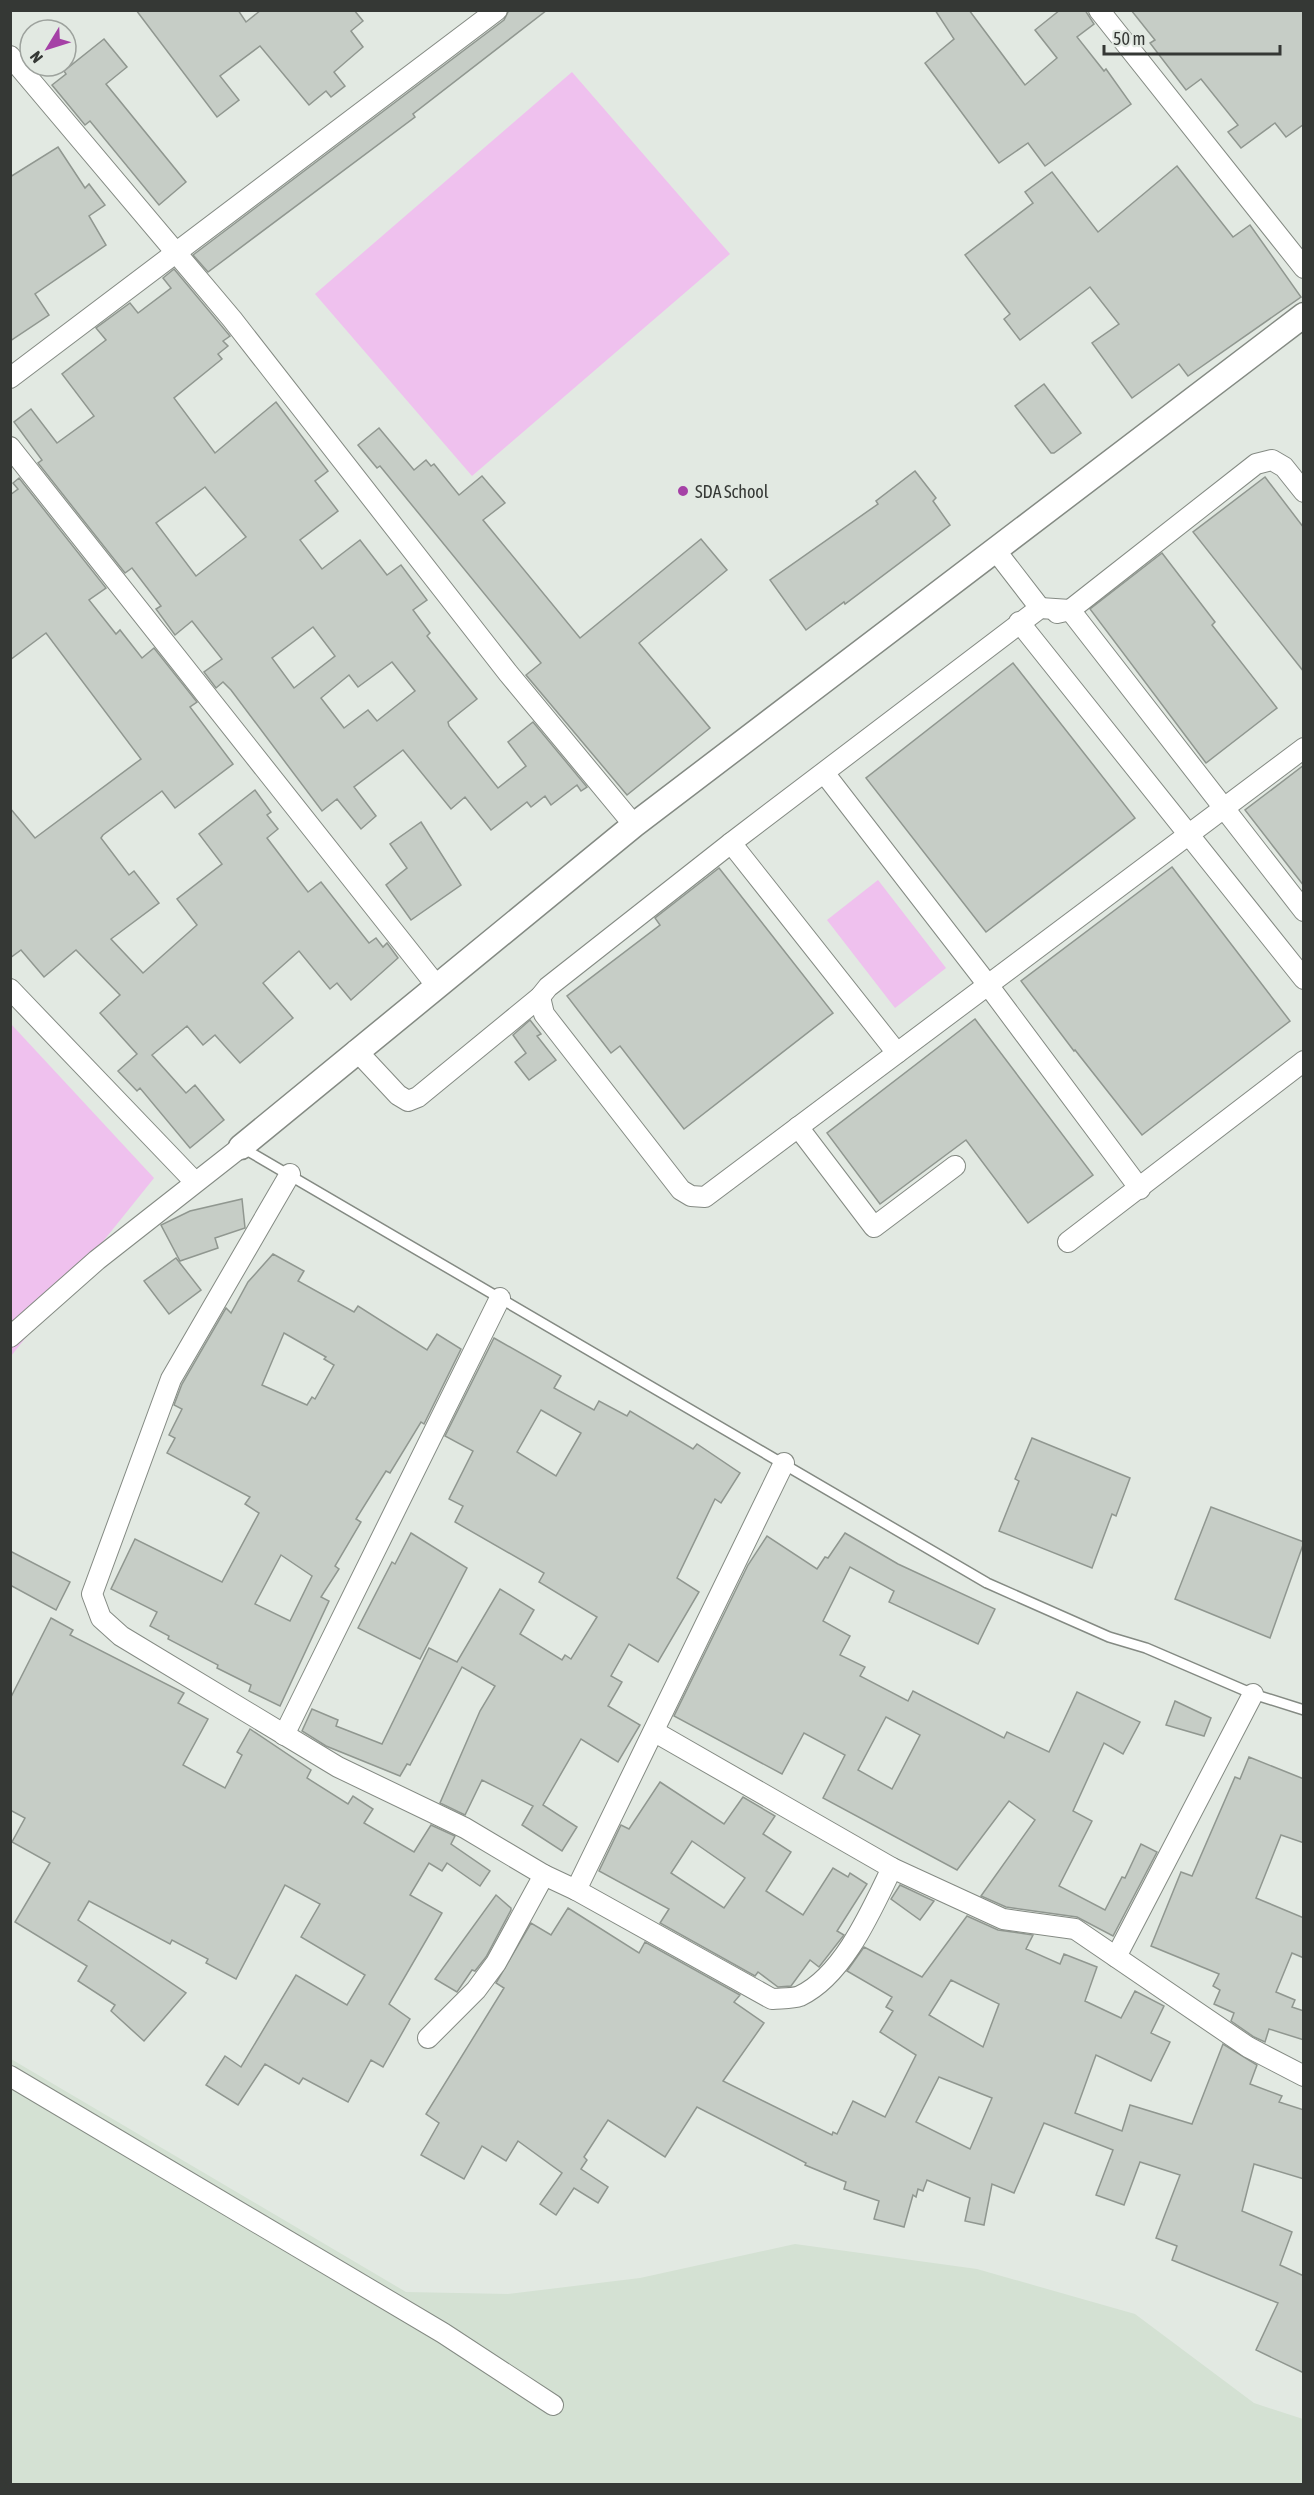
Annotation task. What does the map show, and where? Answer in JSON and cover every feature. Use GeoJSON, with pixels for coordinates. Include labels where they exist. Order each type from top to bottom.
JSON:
{"type":"FeatureCollection","features":[{"type":"Feature","properties":{"kind":"street"},"geometry":{"type":"LineString","coordinates":[[10,378],[497,10]]}},
{"type":"Feature","properties":{"kind":"street"},"geometry":{"type":"LineString","coordinates":[[1099,10],[1304,268]]}},
{"type":"Feature","properties":{"kind":"street"},"geometry":{"type":"LineString","coordinates":[[10,56],[232,319],[508,674],[634,825]]}},
{"type":"Feature","properties":{"kind":"street"},"geometry":{"type":"LineString","coordinates":[[10,1337],[97,1260],[241,1147],[356,1050],[634,825],[1304,315]]}},
{"type":"Feature","properties":{"kind":"street"},"geometry":{"type":"LineString","coordinates":[[10,447],[436,985]]}},
{"type":"Feature","properties":{"kind":"street"},"geometry":{"type":"LineString","coordinates":[[1020,622],[1070,610],[1256,464],[1272,460],[1284,467],[1304,492]]}},
{"type":"Feature","properties":{"kind":"street"},"geometry":{"type":"LineString","coordinates":[[996,551],[1040,608]]}},
{"type":"Feature","properties":{"kind":"street"},"geometry":{"type":"LineString","coordinates":[[356,1050],[398,1095],[408,1101],[418,1097],[540,997],[548,987],[731,843],[825,774],[1040,608],[1070,610],[1304,911]]}},
{"type":"Feature","properties":{"kind":"street"},"geometry":{"type":"LineString","coordinates":[[1020,622],[1304,979]]}},
{"type":"Feature","properties":{"kind":"street"},"geometry":{"type":"LineString","coordinates":[[540,997],[544,1014],[681,1190],[691,1196],[705,1197],[1191,835],[1304,748]]}},
{"type":"Feature","properties":{"kind":"street"},"geometry":{"type":"LineString","coordinates":[[825,774],[988,985],[1140,1189]]}},
{"type":"Feature","properties":{"kind":"street"},"geometry":{"type":"LineString","coordinates":[[731,843],[897,1053]]}},
{"type":"Feature","properties":{"kind":"street"},"geometry":{"type":"LineString","coordinates":[[10,989],[195,1182]]}},
{"type":"Feature","properties":{"kind":"street"},"geometry":{"type":"LineString","coordinates":[[1068,1242],[1304,1061]]}},
{"type":"Feature","properties":{"kind":"street"},"geometry":{"type":"LineString","coordinates":[[798,1127],[874,1227],[955,1166]]}},
{"type":"Feature","properties":{"kind":"street"},"geometry":{"type":"LineString","coordinates":[[290,1174],[171,1379],[92,1594],[101,1618],[121,1636],[338,1767],[465,1828],[544,1875],[576,1890],[772,1999],[798,1996],[832,1968],[858,1939],[892,1868]]}},
{"type":"Feature","properties":{"kind":"street"},"geometry":{"type":"LineString","coordinates":[[284,1735],[500,1298]]}},
{"type":"Feature","properties":{"kind":"street"},"geometry":{"type":"LineString","coordinates":[[576,1890],[655,1732],[784,1462]]}},
{"type":"Feature","properties":{"kind":"street"},"geometry":{"type":"LineString","coordinates":[[1116,1957],[1253,1694]]}},
{"type":"Feature","properties":{"kind":"street"},"geometry":{"type":"LineString","coordinates":[[655,1732],[892,1868],[1003,1918],[1075,1929],[1248,2048],[1304,2076]]}},
{"type":"Feature","properties":{"kind":"street"},"geometry":{"type":"LineString","coordinates":[[428,2037],[476,1990],[496,1963],[544,1875]]}},
{"type":"Feature","properties":{"kind":"street"},"geometry":{"type":"LineString","coordinates":[[10,2076],[443,2333],[553,2405]]}},
{"type":"Feature","properties":{"kind":"lane"},"geometry":{"type":"LineString","coordinates":[[241,1147],[784,1462],[849,1504],[987,1583],[1109,1637],[1146,1648],[1253,1694],[1304,1710]]}},
{"type":"Feature","properties":{"kind":"shaded area"},"geometry":{"type":"Polygon","coordinates":[[[572,72],[730,254],[472,476],[315,294],[572,72]]]}},
{"type":"Feature","properties":{"kind":"shaded area"},"geometry":{"type":"Polygon","coordinates":[[[878,880],[946,968],[895,1008],[827,920],[878,880]]]}},
{"type":"Feature","properties":{"kind":"shaded area"},"geometry":{"type":"Polygon","coordinates":[[[11,1024],[154,1178],[11,1356],[11,1024]]]}},
{"type":"Feature","properties":{"kind":"shaded area"},"geometry":{"type":"Polygon","coordinates":[[[11,2059],[406,2292],[508,2294],[640,2278],[795,2244],[977,2269],[1135,2314],[1254,2403],[1303,2419],[1303,2484],[11,2484],[11,2059]]]}},
{"type":"Feature","properties":{"kind":"building"},"geometry":{"type":"Polygon","coordinates":[[[136,10],[238,10],[246,22],[261,10],[354,10],[363,21],[351,31],[363,47],[334,72],[345,86],[331,97],[326,91],[309,105],[260,46],[220,76],[239,100],[217,117],[136,10]]]}},
{"type":"Feature","properties":{"kind":"building"},"geometry":{"type":"Polygon","coordinates":[[[509,10],[547,10],[413,114],[415,117],[208,272],[193,255],[504,20],[509,10]]]}},
{"type":"Feature","properties":{"kind":"building"},"geometry":{"type":"Polygon","coordinates":[[[935,10],[969,10],[1025,85],[1057,58],[1035,30],[1060,10],[1085,10],[1094,24],[1077,37],[1104,71],[1106,69],[1131,104],[1045,166],[1028,143],[999,163],[925,63],[954,39],[935,10]]]}},
{"type":"Feature","properties":{"kind":"building"},"geometry":{"type":"Polygon","coordinates":[[[1131,10],[1304,10],[1304,124],[1286,137],[1275,123],[1241,148],[1228,132],[1238,125],[1201,79],[1186,90],[1150,43],[1155,40],[1131,10]]]}},
{"type":"Feature","properties":{"kind":"building"},"geometry":{"type":"Polygon","coordinates":[[[104,39],[127,67],[106,84],[186,182],[159,205],[90,121],[85,125],[52,85],[61,78],[78,78],[78,60],[104,39]]]}},
{"type":"Feature","properties":{"kind":"building"},"geometry":{"type":"Polygon","coordinates":[[[58,147],[85,188],[89,184],[105,205],[89,216],[106,245],[35,294],[49,315],[10,341],[10,177],[58,147]]]}},
{"type":"Feature","properties":{"kind":"building"},"geometry":{"type":"Polygon","coordinates":[[[1177,166],[1233,237],[1250,225],[1301,297],[1188,376],[1179,364],[1132,398],[1092,343],[1119,324],[1090,287],[1020,340],[1004,319],[1010,314],[965,255],[1033,203],[1025,192],[1052,172],[1098,232],[1177,166]]]}},
{"type":"Feature","properties":{"kind":"building"},"geometry":{"type":"Polygon","coordinates":[[[174,269],[230,336],[223,341],[228,346],[218,354],[222,359],[174,398],[215,453],[276,402],[328,471],[315,481],[338,511],[300,540],[322,569],[360,540],[387,575],[401,565],[427,600],[413,610],[430,633],[427,636],[477,699],[448,722],[449,726],[498,788],[526,766],[508,742],[533,722],[587,787],[581,791],[577,785],[551,805],[545,796],[531,807],[527,802],[491,830],[465,797],[451,809],[403,750],[354,787],[376,816],[361,829],[337,799],[322,811],[231,690],[223,682],[216,688],[204,672],[222,659],[192,621],[175,635],[156,609],[161,606],[132,568],[125,573],[38,463],[42,460],[14,422],[31,409],[57,443],[94,416],[62,374],[106,340],[96,328],[130,303],[138,313],[171,288],[163,278],[174,269]],[[205,487],[156,523],[196,576],[246,537],[205,487]],[[313,627],[272,658],[294,688],[335,656],[313,627]],[[392,662],[358,687],[349,675],[321,698],[344,728],[368,710],[377,721],[415,691],[392,662]]]}},
{"type":"Feature","properties":{"kind":"building"},"geometry":{"type":"Polygon","coordinates":[[[1044,384],[1081,433],[1054,453],[1051,453],[1015,406],[1044,384]]]}},
{"type":"Feature","properties":{"kind":"building"},"geometry":{"type":"Polygon","coordinates":[[[379,428],[414,470],[426,460],[431,466],[434,464],[459,495],[482,476],[505,503],[483,520],[580,638],[701,539],[727,570],[639,643],[710,728],[627,795],[526,675],[541,663],[380,466],[377,468],[358,445],[379,428]]]}},
{"type":"Feature","properties":{"kind":"building"},"geometry":{"type":"Polygon","coordinates":[[[915,471],[936,498],[933,501],[950,525],[845,604],[844,602],[806,630],[770,580],[878,504],[876,501],[915,471]]]}},
{"type":"Feature","properties":{"kind":"building"},"geometry":{"type":"Polygon","coordinates":[[[1265,477],[1304,528],[1304,672],[1193,532],[1265,477]]]}},
{"type":"Feature","properties":{"kind":"building"},"geometry":{"type":"Polygon","coordinates":[[[19,478],[106,588],[89,600],[116,634],[120,630],[142,658],[154,648],[197,702],[190,707],[233,764],[175,808],[162,791],[103,835],[101,838],[129,875],[134,871],[159,903],[111,939],[143,973],[197,925],[177,899],[222,864],[199,834],[255,790],[271,812],[267,815],[278,829],[267,838],[308,892],[321,882],[369,943],[376,938],[383,947],[387,943],[398,958],[351,1000],[337,983],[330,989],[299,951],[263,983],[293,1018],[240,1063],[215,1035],[203,1045],[187,1026],[152,1055],[186,1093],[195,1085],[224,1120],[190,1148],[140,1088],[137,1091],[118,1071],[137,1054],[100,1013],[120,995],[76,950],[44,977],[21,950],[10,958],[10,808],[35,838],[141,759],[46,633],[10,660],[10,495],[18,489],[13,483],[19,478]]]}},
{"type":"Feature","properties":{"kind":"building"},"geometry":{"type":"Polygon","coordinates":[[[1162,553],[1215,622],[1212,625],[1277,708],[1206,763],[1090,609],[1162,553]]]}},
{"type":"Feature","properties":{"kind":"building"},"geometry":{"type":"Polygon","coordinates":[[[1013,663],[1135,818],[986,932],[866,778],[1013,663]]]}},
{"type":"Feature","properties":{"kind":"building"},"geometry":{"type":"Polygon","coordinates":[[[1304,765],[1304,886],[1245,810],[1304,765]]]}},
{"type":"Feature","properties":{"kind":"building"},"geometry":{"type":"Polygon","coordinates":[[[421,822],[461,885],[411,920],[386,885],[407,868],[390,844],[421,822]]]}},
{"type":"Feature","properties":{"kind":"building"},"geometry":{"type":"Polygon","coordinates":[[[1172,867],[1290,1021],[1142,1135],[1021,981],[1172,867]]]}},
{"type":"Feature","properties":{"kind":"building"},"geometry":{"type":"Polygon","coordinates":[[[719,868],[833,1013],[684,1129],[620,1046],[611,1053],[567,996],[660,925],[655,918],[719,868]]]}},
{"type":"Feature","properties":{"kind":"building"},"geometry":{"type":"Polygon","coordinates":[[[975,1019],[1093,1175],[1028,1223],[966,1140],[880,1204],[827,1133],[975,1019]]]}},
{"type":"Feature","properties":{"kind":"building"},"geometry":{"type":"Polygon","coordinates":[[[530,1020],[541,1034],[537,1036],[556,1060],[529,1080],[515,1062],[526,1053],[513,1035],[530,1020]]]}},
{"type":"Feature","properties":{"kind":"building"},"geometry":{"type":"Polygon","coordinates":[[[242,1199],[245,1228],[215,1238],[218,1248],[180,1261],[161,1225],[190,1211],[242,1199]]]}},
{"type":"Feature","properties":{"kind":"building"},"geometry":{"type":"Polygon","coordinates":[[[273,1254],[304,1271],[298,1281],[354,1312],[358,1306],[427,1350],[437,1334],[461,1349],[424,1424],[421,1422],[390,1473],[386,1471],[356,1519],[361,1522],[335,1566],[339,1569],[321,1597],[329,1601],[280,1706],[249,1691],[251,1685],[217,1668],[218,1665],[168,1639],[169,1636],[150,1626],[157,1612],[111,1589],[135,1539],[222,1582],[259,1513],[245,1504],[250,1497],[167,1453],[175,1438],[169,1435],[182,1409],[174,1405],[182,1384],[226,1308],[231,1313],[248,1282],[273,1254]],[[284,1333],[262,1385],[307,1405],[312,1397],[315,1399],[334,1365],[324,1359],[326,1357],[284,1333]],[[281,1555],[255,1604],[290,1621],[312,1576],[281,1555]]]}},
{"type":"Feature","properties":{"kind":"building"},"geometry":{"type":"Polygon","coordinates":[[[176,1258],[201,1290],[169,1314],[144,1281],[176,1258]]]}},
{"type":"Feature","properties":{"kind":"building"},"geometry":{"type":"Polygon","coordinates":[[[494,1338],[561,1376],[554,1388],[594,1410],[599,1401],[627,1416],[630,1411],[693,1449],[697,1444],[740,1473],[721,1503],[715,1499],[677,1578],[699,1592],[658,1662],[629,1644],[611,1676],[622,1682],[608,1706],[640,1725],[618,1762],[581,1739],[543,1805],[577,1827],[562,1851],[522,1825],[533,1806],[482,1780],[465,1815],[440,1803],[480,1711],[495,1686],[462,1667],[410,1765],[407,1764],[400,1776],[326,1746],[302,1731],[312,1709],[338,1720],[336,1726],[382,1744],[429,1648],[457,1662],[500,1589],[534,1610],[520,1634],[562,1660],[565,1655],[571,1659],[597,1617],[539,1582],[544,1573],[455,1522],[463,1506],[449,1499],[473,1451],[445,1436],[494,1338]],[[541,1410],[517,1452],[556,1476],[581,1433],[541,1410]]]}},
{"type":"Feature","properties":{"kind":"building"},"geometry":{"type":"Polygon","coordinates":[[[1032,1438],[1130,1478],[1116,1516],[1112,1514],[1092,1568],[999,1531],[1019,1481],[1015,1479],[1032,1438]]]}},
{"type":"Feature","properties":{"kind":"building"},"geometry":{"type":"Polygon","coordinates":[[[1211,1507],[1304,1542],[1270,1638],[1175,1599],[1211,1507]]]}},
{"type":"Feature","properties":{"kind":"building"},"geometry":{"type":"Polygon","coordinates":[[[411,1533],[467,1568],[420,1659],[358,1628],[392,1562],[395,1564],[411,1533]]]}},
{"type":"Feature","properties":{"kind":"building"},"geometry":{"type":"Polygon","coordinates":[[[845,1533],[898,1564],[995,1609],[978,1644],[889,1602],[894,1591],[850,1567],[823,1621],[850,1636],[840,1655],[865,1667],[860,1676],[908,1701],[913,1691],[1004,1738],[1007,1732],[1049,1752],[1077,1692],[1140,1722],[1123,1754],[1104,1743],[1073,1811],[1092,1821],[1059,1886],[1105,1910],[1122,1877],[1125,1878],[1141,1844],[1157,1852],[1113,1936],[1077,1917],[1006,1907],[981,1896],[1035,1820],[1009,1801],[957,1870],[823,1798],[845,1755],[804,1733],[782,1774],[674,1716],[748,1565],[767,1536],[817,1569],[825,1557],[828,1558],[845,1533]],[[886,1717],[858,1770],[892,1789],[920,1735],[886,1717]]]}},
{"type":"Feature","properties":{"kind":"building"},"geometry":{"type":"Polygon","coordinates":[[[10,1551],[70,1582],[56,1610],[10,1585],[10,1551]]]}},
{"type":"Feature","properties":{"kind":"building"},"geometry":{"type":"Polygon","coordinates":[[[51,1618],[73,1630],[70,1635],[184,1693],[178,1703],[208,1719],[183,1765],[225,1788],[242,1755],[237,1752],[250,1729],[311,1770],[307,1778],[348,1804],[353,1796],[373,1809],[364,1823],[414,1852],[431,1825],[455,1836],[451,1844],[490,1871],[480,1886],[447,1863],[442,1871],[429,1863],[410,1895],[442,1913],[389,2004],[410,2019],[383,2067],[371,2060],[348,2102],[303,2078],[299,2084],[265,2064],[238,2105],[206,2085],[225,2056],[241,2067],[296,1975],[347,2005],[365,1975],[301,1937],[320,1904],[285,1885],[236,1979],[206,1963],[208,1959],[172,1940],[170,1944],[89,1901],[78,1920],[186,1993],[144,2041],[111,2011],[115,2005],[78,1981],[87,1966],[15,1922],[50,1863],[12,1842],[25,1818],[10,1810],[10,1699],[51,1618]]]}},
{"type":"Feature","properties":{"kind":"building"},"geometry":{"type":"Polygon","coordinates":[[[1175,1701],[1211,1718],[1204,1736],[1166,1725],[1175,1701]]]}},
{"type":"Feature","properties":{"kind":"building"},"geometry":{"type":"Polygon","coordinates":[[[1249,1757],[1304,1779],[1304,1843],[1281,1835],[1256,1898],[1304,1918],[1304,1958],[1292,1953],[1276,1992],[1295,2000],[1292,2007],[1304,2011],[1304,2040],[1269,2029],[1265,2042],[1254,2037],[1231,2021],[1234,2013],[1214,2004],[1220,1990],[1213,1986],[1219,1974],[1151,1946],[1181,1872],[1192,1876],[1235,1777],[1240,1779],[1249,1757]]]}},
{"type":"Feature","properties":{"kind":"building"},"geometry":{"type":"Polygon","coordinates":[[[660,1782],[724,1824],[743,1797],[775,1816],[763,1834],[791,1852],[766,1891],[803,1915],[833,1868],[848,1877],[850,1873],[867,1884],[837,1931],[844,1935],[819,1967],[810,1960],[791,1986],[778,1987],[758,1972],[755,1976],[660,1923],[669,1909],[599,1871],[621,1825],[629,1829],[660,1782]],[[692,1841],[671,1873],[724,1908],[745,1878],[692,1841]]]}},
{"type":"Feature","properties":{"kind":"building"},"geometry":{"type":"Polygon","coordinates":[[[900,1885],[934,1901],[920,1920],[891,1899],[900,1885]]]}},
{"type":"Feature","properties":{"kind":"building"},"geometry":{"type":"Polygon","coordinates":[[[496,1895],[511,1910],[486,1957],[475,1971],[472,1970],[457,1992],[435,1979],[496,1895]]]}},
{"type":"Feature","properties":{"kind":"building"},"geometry":{"type":"Polygon","coordinates":[[[568,1908],[639,1953],[645,1942],[740,1995],[734,2002],[764,2023],[723,2081],[832,2135],[833,2132],[837,2134],[853,2101],[885,2117],[916,2055],[880,2032],[893,2011],[886,2007],[892,1997],[847,1971],[864,1947],[922,1977],[967,1916],[998,1930],[1033,1935],[1026,1949],[1060,1964],[1064,1954],[1097,1967],[1085,2001],[1121,2018],[1135,1991],[1164,2006],[1151,2033],[1170,2042],[1151,2081],[1096,2055],[1075,2113],[1122,2131],[1130,2105],[1192,2124],[1223,2044],[1257,2065],[1250,2084],[1282,2096],[1279,2102],[1304,2110],[1304,2179],[1254,2164],[1242,2211],[1292,2232],[1280,2265],[1304,2276],[1304,2373],[1256,2350],[1278,2303],[1172,2260],[1177,2246],[1156,2238],[1180,2175],[1140,2162],[1124,2205],[1096,2195],[1113,2150],[1044,2123],[1014,2193],[992,2184],[984,2225],[965,2221],[970,2198],[927,2180],[923,2191],[918,2189],[916,2197],[913,2195],[904,2227],[874,2219],[879,2201],[844,2189],[846,2182],[805,2165],[806,2163],[697,2107],[665,2157],[608,2120],[584,2157],[587,2160],[581,2169],[608,2187],[598,2203],[574,2188],[556,2215],[540,2204],[562,2173],[518,2141],[506,2161],[482,2146],[464,2179],[421,2155],[439,2123],[426,2114],[504,1988],[496,1983],[531,1923],[551,1935],[568,1908]],[[951,1980],[929,2015],[983,2047],[999,2004],[951,1980]],[[939,2077],[916,2122],[970,2149],[992,2098],[939,2077]]]}},
{"type":"Feature","properties":{"kind":"place","name":"SDA School"},"geometry":{"type":"Point","coordinates":[683,491]}}]}
